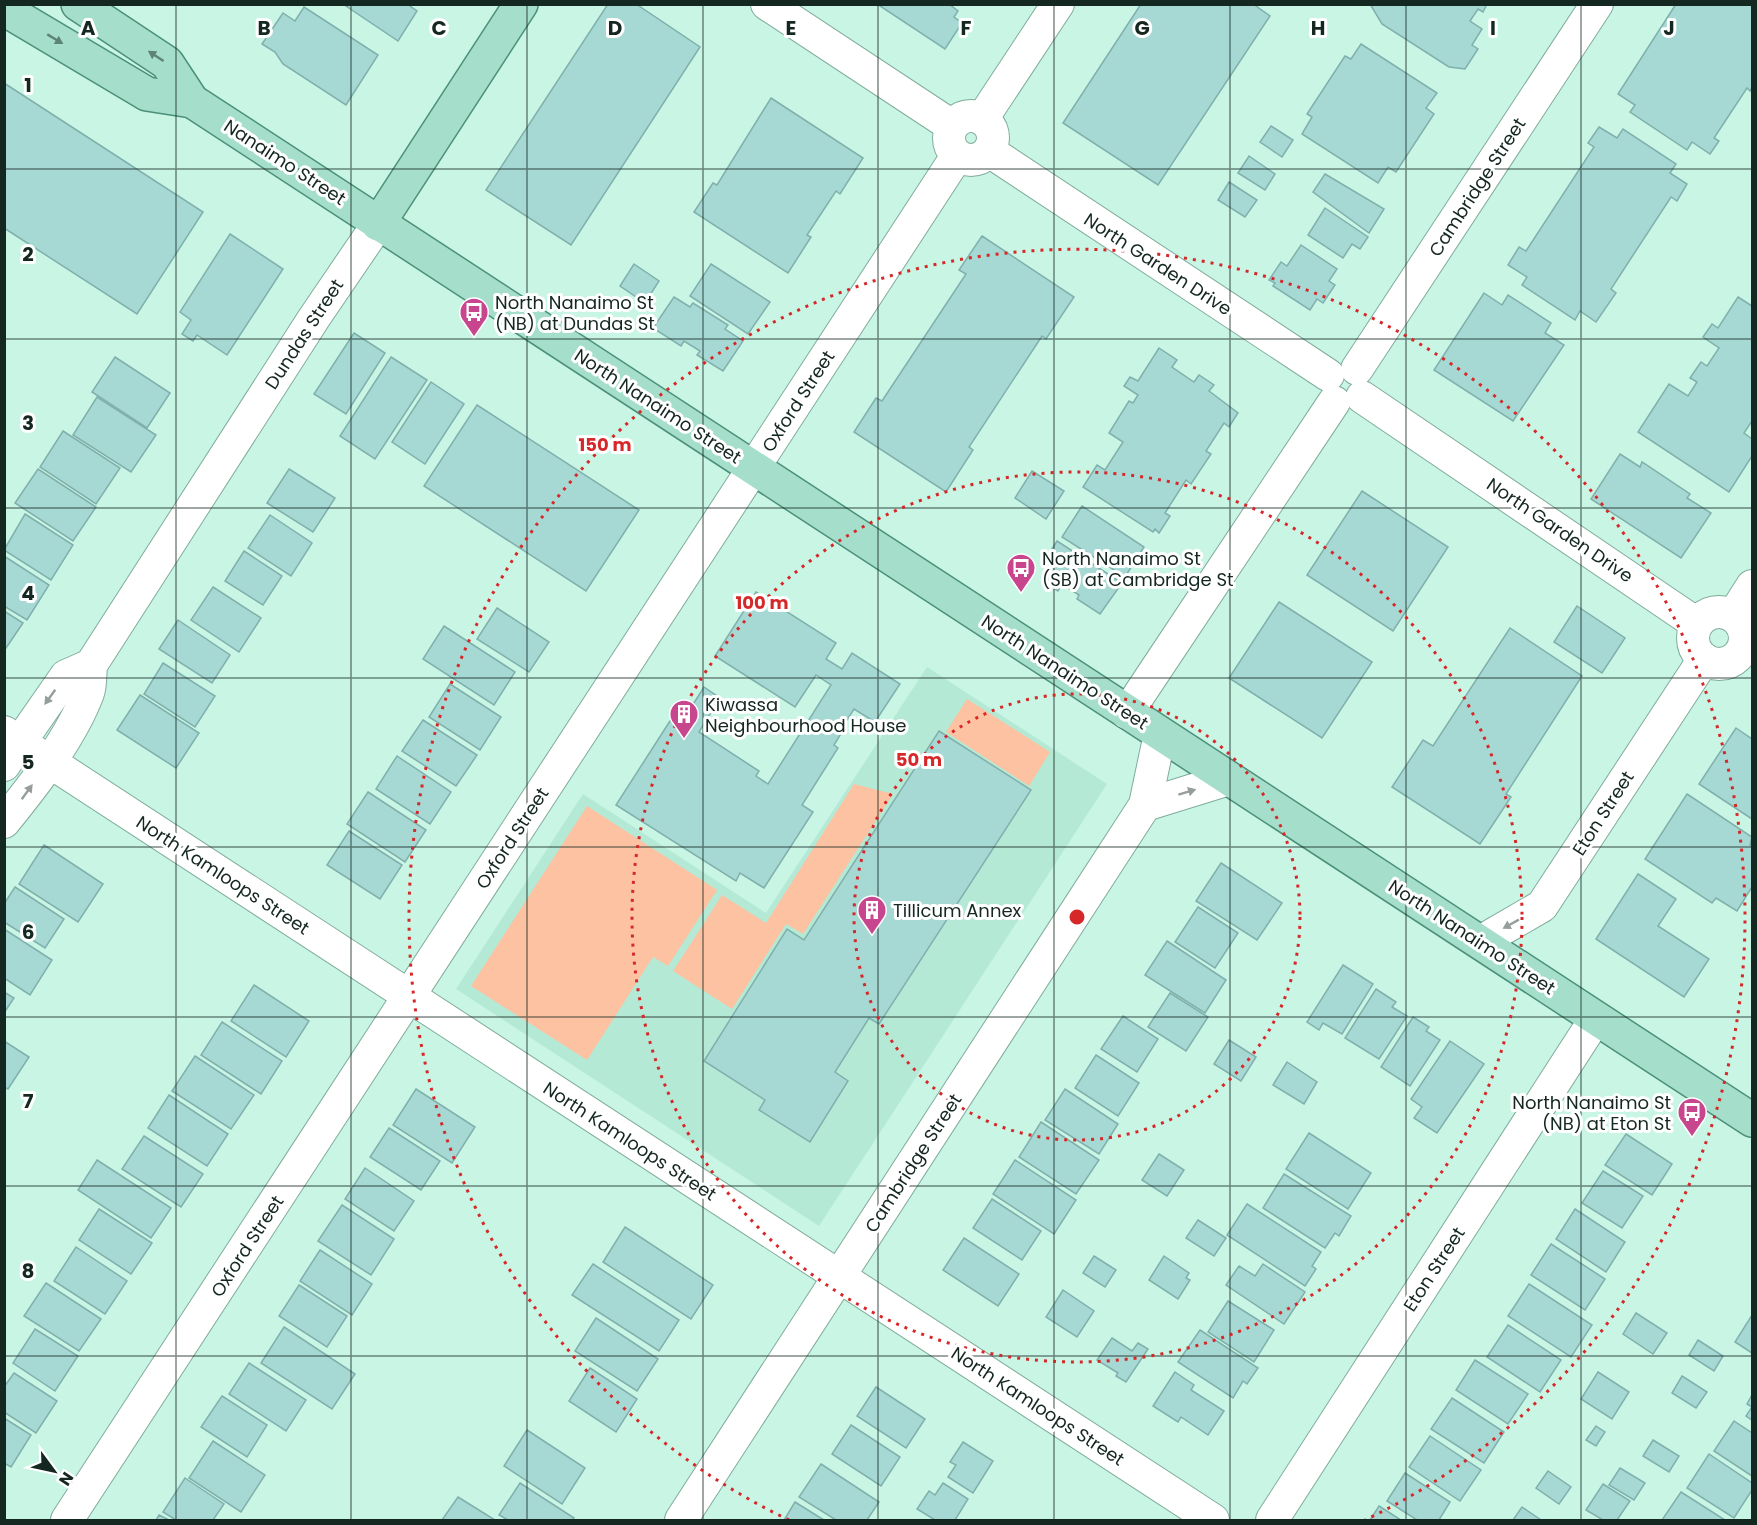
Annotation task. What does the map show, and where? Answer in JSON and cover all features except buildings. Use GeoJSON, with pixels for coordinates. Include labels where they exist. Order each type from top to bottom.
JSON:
{"type":"FeatureCollection","features":[{"type":"Feature","properties":{"kind":"main road","name":"Nanaimo Street"},"geometry":{"type":"LineString","coordinates":[[78,4],[167,63],[192,101],[378,224]]}},
{"type":"Feature","properties":{"kind":"main road","name":"Dundas Street"},"geometry":{"type":"LineString","coordinates":[[378,224],[521,4]]}},
{"type":"Feature","properties":{"kind":"main road","name":"Nanaimo Street"},"geometry":{"type":"LineString","coordinates":[[4,9],[147,94],[192,101]]}},
{"type":"Feature","properties":{"kind":"main road","name":"North Nanaimo Street"},"geometry":{"type":"LineString","coordinates":[[378,224],[1752,1120]]}},
{"type":"Feature","properties":{"kind":"street"},"geometry":{"type":"LineString","coordinates":[[767,4],[978,159],[989,151],[992,144],[992,130],[982,119],[962,117],[955,141]]}},
{"type":"Feature","properties":{"kind":"street"},"geometry":{"type":"LineString","coordinates":[[982,119],[1058,4]]}},
{"type":"Feature","properties":{"kind":"street","name":"Cambridge Street"},"geometry":{"type":"LineString","coordinates":[[1127,713],[1597,4]]}},
{"type":"Feature","properties":{"kind":"street","name":"Oxford Street"},"geometry":{"type":"LineString","coordinates":[[67,1521],[754,469],[955,141]]}},
{"type":"Feature","properties":{"kind":"street","name":"North Garden Drive"},"geometry":{"type":"LineString","coordinates":[[989,151],[1345,386],[1697,624]]}},
{"type":"Feature","properties":{"kind":"street","name":"Dundas Street"},"geometry":{"type":"LineString","coordinates":[[4,822],[49,761],[88,691],[91,665],[314,318],[378,224]]}},
{"type":"Feature","properties":{"kind":"street"},"geometry":{"type":"LineString","coordinates":[[1733,616],[1752,586]]}},
{"type":"Feature","properties":{"kind":"street"},"geometry":{"type":"LineString","coordinates":[[1725,613],[1733,616],[1739,621],[1745,637],[1746,657],[1719,664],[1704,659],[1698,654],[1693,639],[1697,624],[1709,614],[1725,613]]}},
{"type":"Feature","properties":{"kind":"street","name":"Eton Street"},"geometry":{"type":"LineString","coordinates":[[1480,942],[1542,906],[1704,659]]}},
{"type":"Feature","properties":{"kind":"street"},"geometry":{"type":"LineString","coordinates":[[10,746],[66,675],[91,665]]}},
{"type":"Feature","properties":{"kind":"street","name":"Cambridge Street"},"geometry":{"type":"LineString","coordinates":[[681,1521],[1145,806],[1160,734]]}},
{"type":"Feature","properties":{"kind":"street","name":"North Kamloops Street"},"geometry":{"type":"LineString","coordinates":[[10,746],[49,761],[1213,1521]]}},
{"type":"Feature","properties":{"kind":"street"},"geometry":{"type":"LineString","coordinates":[[1145,806],[1229,779]]}},
{"type":"Feature","properties":{"kind":"street","name":"Eton Street"},"geometry":{"type":"LineString","coordinates":[[1272,1521],[1596,1018]]}},
{"type":"Feature","properties":{"kind":"shaded area"},"geometry":{"type":"Polygon","coordinates":[[[927,667],[1107,784],[819,1226],[456,989],[583,794],[766,913],[927,667]]]}},
{"type":"Feature","properties":{"kind":"shaded area"},"geometry":{"type":"Polygon","coordinates":[[[967,699],[1050,752],[1029,786],[946,732],[967,699]]]}},
{"type":"Feature","properties":{"kind":"shaded area"},"geometry":{"type":"Polygon","coordinates":[[[854,784],[893,794],[803,934],[786,924],[732,1009],[673,971],[722,895],[766,923],[854,784]]]}},
{"type":"Feature","properties":{"kind":"shaded area"},"geometry":{"type":"Polygon","coordinates":[[[587,806],[717,890],[668,966],[653,957],[587,1060],[471,986],[587,806]]]}},
{"type":"Feature","properties":{"kind":"place","name":"North Nanaimo St (NB) at Dundas St"},"geometry":{"type":"Point","coordinates":[474,338]}},
{"type":"Feature","properties":{"kind":"place","name":"North Nanaimo St (SB) at Cambridge St"},"geometry":{"type":"Point","coordinates":[1021,594]}},
{"type":"Feature","properties":{"kind":"place","name":"Kiwassa Neighbourhood House"},"geometry":{"type":"Point","coordinates":[684,740]}},
{"type":"Feature","properties":{"kind":"place","name":"Tillicum Annex"},"geometry":{"type":"Point","coordinates":[872,936]}},
{"type":"Feature","properties":{"kind":"place","name":"North Nanaimo St (NB) at Eton St"},"geometry":{"type":"Point","coordinates":[1692,1138]}}]}
